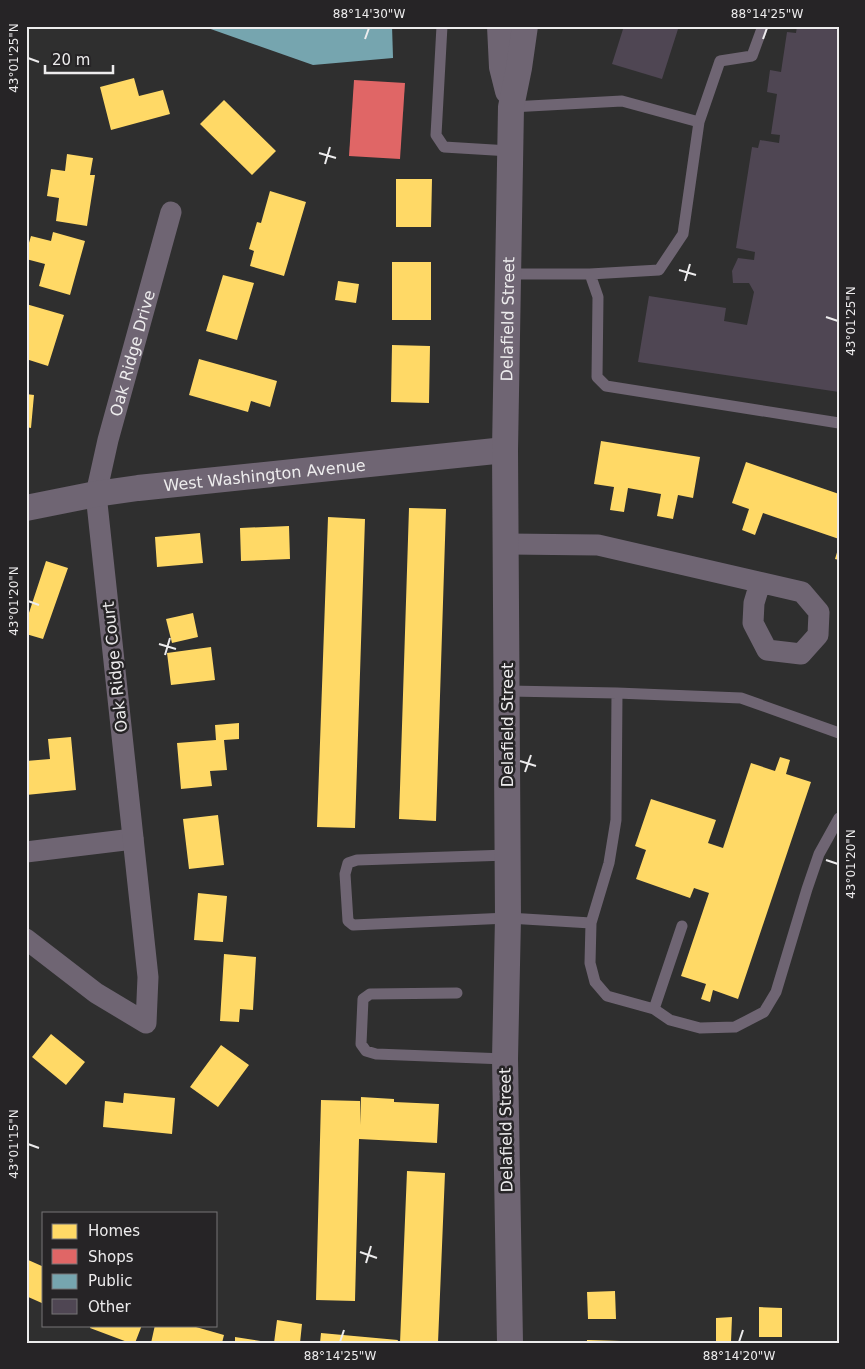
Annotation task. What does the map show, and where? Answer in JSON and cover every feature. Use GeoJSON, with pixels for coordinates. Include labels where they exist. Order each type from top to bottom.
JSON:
{"type":"FeatureCollection","features":[{"type":"Feature","properties":{"kind":"street","name":"Delafield Street"},"geometry":{"type":"LineString","coordinates":[[500,26],[502,67],[511,107]]}},
{"type":"Feature","properties":{"kind":"street","name":"Delafield Street"},"geometry":{"type":"LineString","coordinates":[[510,1343],[505,1059],[508,855],[505,450],[511,107],[525,26]]}},
{"type":"Feature","properties":{"kind":"street","name":"Oak Ridge Drive"},"geometry":{"type":"LineString","coordinates":[[96,494],[108,440],[171,212]]}},
{"type":"Feature","properties":{"kind":"street","name":"West Washington Avenue"},"geometry":{"type":"LineString","coordinates":[[26,508],[138,488],[505,450]]}},
{"type":"Feature","properties":{"kind":"street","name":"Oak Ridge Court"},"geometry":{"type":"LineString","coordinates":[[26,939],[96,993],[146,1023],[148,977],[96,494]]}},
{"type":"Feature","properties":{"kind":"street"},"geometry":{"type":"LineString","coordinates":[[506,544],[598,544],[760,583]]}},
{"type":"Feature","properties":{"kind":"street"},"geometry":{"type":"LineString","coordinates":[[26,852],[132,839]]}},
{"type":"Feature","properties":{"kind":"lane"},"geometry":{"type":"LineString","coordinates":[[442,26],[436,136],[444,147],[510,151]]}},
{"type":"Feature","properties":{"kind":"lane"},"geometry":{"type":"LineString","coordinates":[[508,274],[590,274],[659,270],[683,234],[699,122],[720,61],[752,56],[763,26]]}},
{"type":"Feature","properties":{"kind":"lane"},"geometry":{"type":"LineString","coordinates":[[511,107],[622,101],[699,122]]}},
{"type":"Feature","properties":{"kind":"lane"},"geometry":{"type":"LineString","coordinates":[[590,274],[598,297],[597,377],[606,386],[839,423]]}},
{"type":"Feature","properties":{"kind":"lane"},"geometry":{"type":"LineString","coordinates":[[507,691],[741,698],[839,733]]}},
{"type":"Feature","properties":{"kind":"lane"},"geometry":{"type":"LineString","coordinates":[[617,693],[616,820],[609,862],[591,923],[590,963],[595,982],[607,996],[654,1008],[670,1020],[700,1028],[735,1027],[764,1012],[776,992],[819,854],[839,818]]}},
{"type":"Feature","properties":{"kind":"lane"},"geometry":{"type":"LineString","coordinates":[[508,855],[357,860],[348,863],[345,874],[348,921],[353,925],[508,918],[591,923]]}},
{"type":"Feature","properties":{"kind":"lane"},"geometry":{"type":"LineString","coordinates":[[654,1008],[682,926]]}},
{"type":"Feature","properties":{"kind":"lane"},"geometry":{"type":"LineString","coordinates":[[457,993],[370,994],[363,999],[361,1044],[366,1051],[376,1054],[505,1059]]}},
{"type":"Feature","properties":{"kind":"building: Homes"},"geometry":{"type":"Polygon","coordinates":[[[134,78],[139,96],[163,90],[170,114],[111,130],[100,87],[134,78]]]}},
{"type":"Feature","properties":{"kind":"building: Homes"},"geometry":{"type":"Polygon","coordinates":[[[224,100],[276,151],[252,175],[200,124],[224,100]]]}},
{"type":"Feature","properties":{"kind":"building: Homes"},"geometry":{"type":"Polygon","coordinates":[[[67,154],[93,158],[90,175],[95,175],[87,226],[56,221],[59,198],[47,196],[51,169],[65,171],[67,154]]]}},
{"type":"Feature","properties":{"kind":"building: Homes"},"geometry":{"type":"Polygon","coordinates":[[[396,179],[432,179],[431,227],[396,227],[396,179]]]}},
{"type":"Feature","properties":{"kind":"building: Homes"},"geometry":{"type":"Polygon","coordinates":[[[270,191],[306,202],[284,276],[250,266],[254,251],[249,249],[257,222],[261,223],[270,191]]]}},
{"type":"Feature","properties":{"kind":"building: Homes"},"geometry":{"type":"Polygon","coordinates":[[[53,232],[85,241],[70,295],[39,286],[45,264],[26,259],[31,236],[51,241],[53,232]]]}},
{"type":"Feature","properties":{"kind":"building: Homes"},"geometry":{"type":"Polygon","coordinates":[[[392,262],[431,262],[431,320],[392,320],[392,262]]]}},
{"type":"Feature","properties":{"kind":"building: Homes"},"geometry":{"type":"Polygon","coordinates":[[[223,275],[254,283],[237,340],[206,331],[223,275]]]}},
{"type":"Feature","properties":{"kind":"building: Homes"},"geometry":{"type":"Polygon","coordinates":[[[338,281],[359,284],[356,303],[335,300],[338,281]]]}},
{"type":"Feature","properties":{"kind":"building: Homes"},"geometry":{"type":"Polygon","coordinates":[[[26,304],[64,315],[48,366],[26,359],[26,304]]]}},
{"type":"Feature","properties":{"kind":"building: Homes"},"geometry":{"type":"Polygon","coordinates":[[[392,345],[430,346],[429,403],[391,402],[392,345]]]}},
{"type":"Feature","properties":{"kind":"building: Homes"},"geometry":{"type":"Polygon","coordinates":[[[199,359],[277,381],[270,407],[251,401],[248,412],[189,395],[199,359]]]}},
{"type":"Feature","properties":{"kind":"building: Homes"},"geometry":{"type":"Polygon","coordinates":[[[26,394],[34,395],[31,428],[26,427],[26,394]]]}},
{"type":"Feature","properties":{"kind":"building: Homes"},"geometry":{"type":"Polygon","coordinates":[[[601,441],[700,457],[693,498],[678,495],[673,519],[657,516],[661,494],[628,488],[624,512],[610,510],[614,487],[594,484],[601,441]]]}},
{"type":"Feature","properties":{"kind":"building: Homes"},"geometry":{"type":"Polygon","coordinates":[[[746,462],[839,494],[839,539],[763,513],[755,535],[742,530],[749,509],[732,503],[746,462]]]}},
{"type":"Feature","properties":{"kind":"building: Homes"},"geometry":{"type":"Polygon","coordinates":[[[409,508],[446,509],[436,821],[399,819],[409,508]]]}},
{"type":"Feature","properties":{"kind":"building: Homes"},"geometry":{"type":"Polygon","coordinates":[[[328,517],[365,519],[355,828],[317,827],[328,517]]]}},
{"type":"Feature","properties":{"kind":"building: Homes"},"geometry":{"type":"Polygon","coordinates":[[[289,526],[290,559],[241,561],[240,528],[289,526]]]}},
{"type":"Feature","properties":{"kind":"building: Homes"},"geometry":{"type":"Polygon","coordinates":[[[200,533],[203,563],[157,567],[155,537],[200,533]]]}},
{"type":"Feature","properties":{"kind":"building: Homes"},"geometry":{"type":"Polygon","coordinates":[[[839,549],[839,560],[835,559],[839,549]]]}},
{"type":"Feature","properties":{"kind":"building: Homes"},"geometry":{"type":"Polygon","coordinates":[[[46,561],[68,568],[43,639],[26,634],[26,622],[46,561]]]}},
{"type":"Feature","properties":{"kind":"building: Homes"},"geometry":{"type":"Polygon","coordinates":[[[193,613],[198,637],[172,643],[166,619],[193,613]]]}},
{"type":"Feature","properties":{"kind":"building: Homes"},"geometry":{"type":"Polygon","coordinates":[[[211,647],[215,680],[171,685],[167,653],[211,647]]]}},
{"type":"Feature","properties":{"kind":"building: Homes"},"geometry":{"type":"Polygon","coordinates":[[[239,723],[239,739],[224,740],[227,770],[210,771],[212,786],[181,789],[177,743],[216,740],[215,725],[239,723]]]}},
{"type":"Feature","properties":{"kind":"building: Homes"},"geometry":{"type":"Polygon","coordinates":[[[71,737],[76,790],[26,795],[26,761],[50,759],[48,739],[71,737]]]}},
{"type":"Feature","properties":{"kind":"building: Homes"},"geometry":{"type":"Polygon","coordinates":[[[780,757],[790,760],[786,774],[811,782],[738,999],[713,990],[710,1002],[701,999],[706,984],[681,976],[709,893],[694,888],[690,898],[636,879],[646,850],[635,846],[651,799],[716,820],[708,843],[723,848],[751,763],[775,771],[780,757]]]}},
{"type":"Feature","properties":{"kind":"building: Homes"},"geometry":{"type":"Polygon","coordinates":[[[218,815],[224,865],[189,869],[183,819],[218,815]]]}},
{"type":"Feature","properties":{"kind":"building: Homes"},"geometry":{"type":"Polygon","coordinates":[[[198,893],[227,896],[223,942],[194,940],[198,893]]]}},
{"type":"Feature","properties":{"kind":"building: Homes"},"geometry":{"type":"Polygon","coordinates":[[[224,954],[256,957],[253,1010],[240,1009],[239,1022],[220,1021],[224,954]]]}},
{"type":"Feature","properties":{"kind":"building: Homes"},"geometry":{"type":"Polygon","coordinates":[[[51,1034],[85,1062],[66,1085],[32,1057],[51,1034]]]}},
{"type":"Feature","properties":{"kind":"building: Homes"},"geometry":{"type":"Polygon","coordinates":[[[221,1045],[249,1065],[218,1107],[190,1087],[221,1045]]]}},
{"type":"Feature","properties":{"kind":"building: Homes"},"geometry":{"type":"Polygon","coordinates":[[[124,1093],[175,1098],[172,1134],[103,1127],[105,1101],[123,1103],[124,1093]]]}},
{"type":"Feature","properties":{"kind":"building: Homes"},"geometry":{"type":"Polygon","coordinates":[[[361,1097],[394,1099],[394,1102],[439,1104],[437,1143],[359,1139],[355,1301],[316,1300],[321,1100],[360,1101],[360,1125],[361,1097]]]}},
{"type":"Feature","properties":{"kind":"building: Homes"},"geometry":{"type":"Polygon","coordinates":[[[407,1171],[445,1173],[438,1343],[400,1343],[407,1171]]]}},
{"type":"Feature","properties":{"kind":"building: Homes"},"geometry":{"type":"Polygon","coordinates":[[[26,1259],[42,1266],[42,1303],[26,1296],[26,1259]]]}},
{"type":"Feature","properties":{"kind":"building: Homes"},"geometry":{"type":"Polygon","coordinates":[[[615,1291],[616,1319],[588,1319],[587,1292],[615,1291]]]}},
{"type":"Feature","properties":{"kind":"building: Homes"},"geometry":{"type":"Polygon","coordinates":[[[759,1307],[782,1308],[782,1337],[759,1337],[759,1307]]]}},
{"type":"Feature","properties":{"kind":"building: Homes"},"geometry":{"type":"Polygon","coordinates":[[[732,1317],[731,1342],[716,1342],[716,1318],[732,1317]]]}},
{"type":"Feature","properties":{"kind":"building: Homes"},"geometry":{"type":"Polygon","coordinates":[[[277,1320],[302,1324],[300,1343],[274,1343],[277,1320]]]}},
{"type":"Feature","properties":{"kind":"building: Homes"},"geometry":{"type":"Polygon","coordinates":[[[91,1326],[142,1326],[135,1343],[130,1343],[90,1328],[91,1326]]]}},
{"type":"Feature","properties":{"kind":"building: Homes"},"geometry":{"type":"Polygon","coordinates":[[[155,1326],[192,1326],[224,1335],[222,1343],[151,1343],[155,1326]]]}},
{"type":"Feature","properties":{"kind":"building: Homes"},"geometry":{"type":"Polygon","coordinates":[[[321,1333],[398,1340],[397,1343],[320,1343],[321,1333]]]}},
{"type":"Feature","properties":{"kind":"building: Homes"},"geometry":{"type":"Polygon","coordinates":[[[235,1337],[267,1342],[267,1343],[235,1343],[235,1337]]]}},
{"type":"Feature","properties":{"kind":"building: Homes"},"geometry":{"type":"Polygon","coordinates":[[[587,1340],[621,1341],[621,1343],[587,1343],[587,1340]]]}},
{"type":"Feature","properties":{"kind":"building: Shops"},"geometry":{"type":"Polygon","coordinates":[[[354,80],[405,83],[400,159],[349,156],[354,80]]]}},
{"type":"Feature","properties":{"kind":"building: Public"},"geometry":{"type":"Polygon","coordinates":[[[392,26],[393,58],[313,65],[205,27],[392,26]]]}},
{"type":"Feature","properties":{"kind":"building: Other"},"geometry":{"type":"Polygon","coordinates":[[[624,26],[679,26],[662,79],[612,64],[624,26]]]}},
{"type":"Feature","properties":{"kind":"building: Other"},"geometry":{"type":"Polygon","coordinates":[[[797,26],[818,26],[839,30],[839,392],[638,362],[649,296],[726,308],[724,321],[747,325],[754,292],[749,283],[733,283],[732,271],[738,258],[754,260],[755,252],[736,248],[752,147],[758,148],[760,140],[779,143],[780,135],[771,134],[777,94],[767,92],[770,70],[781,72],[787,32],[796,33],[797,26]]]}}]}
